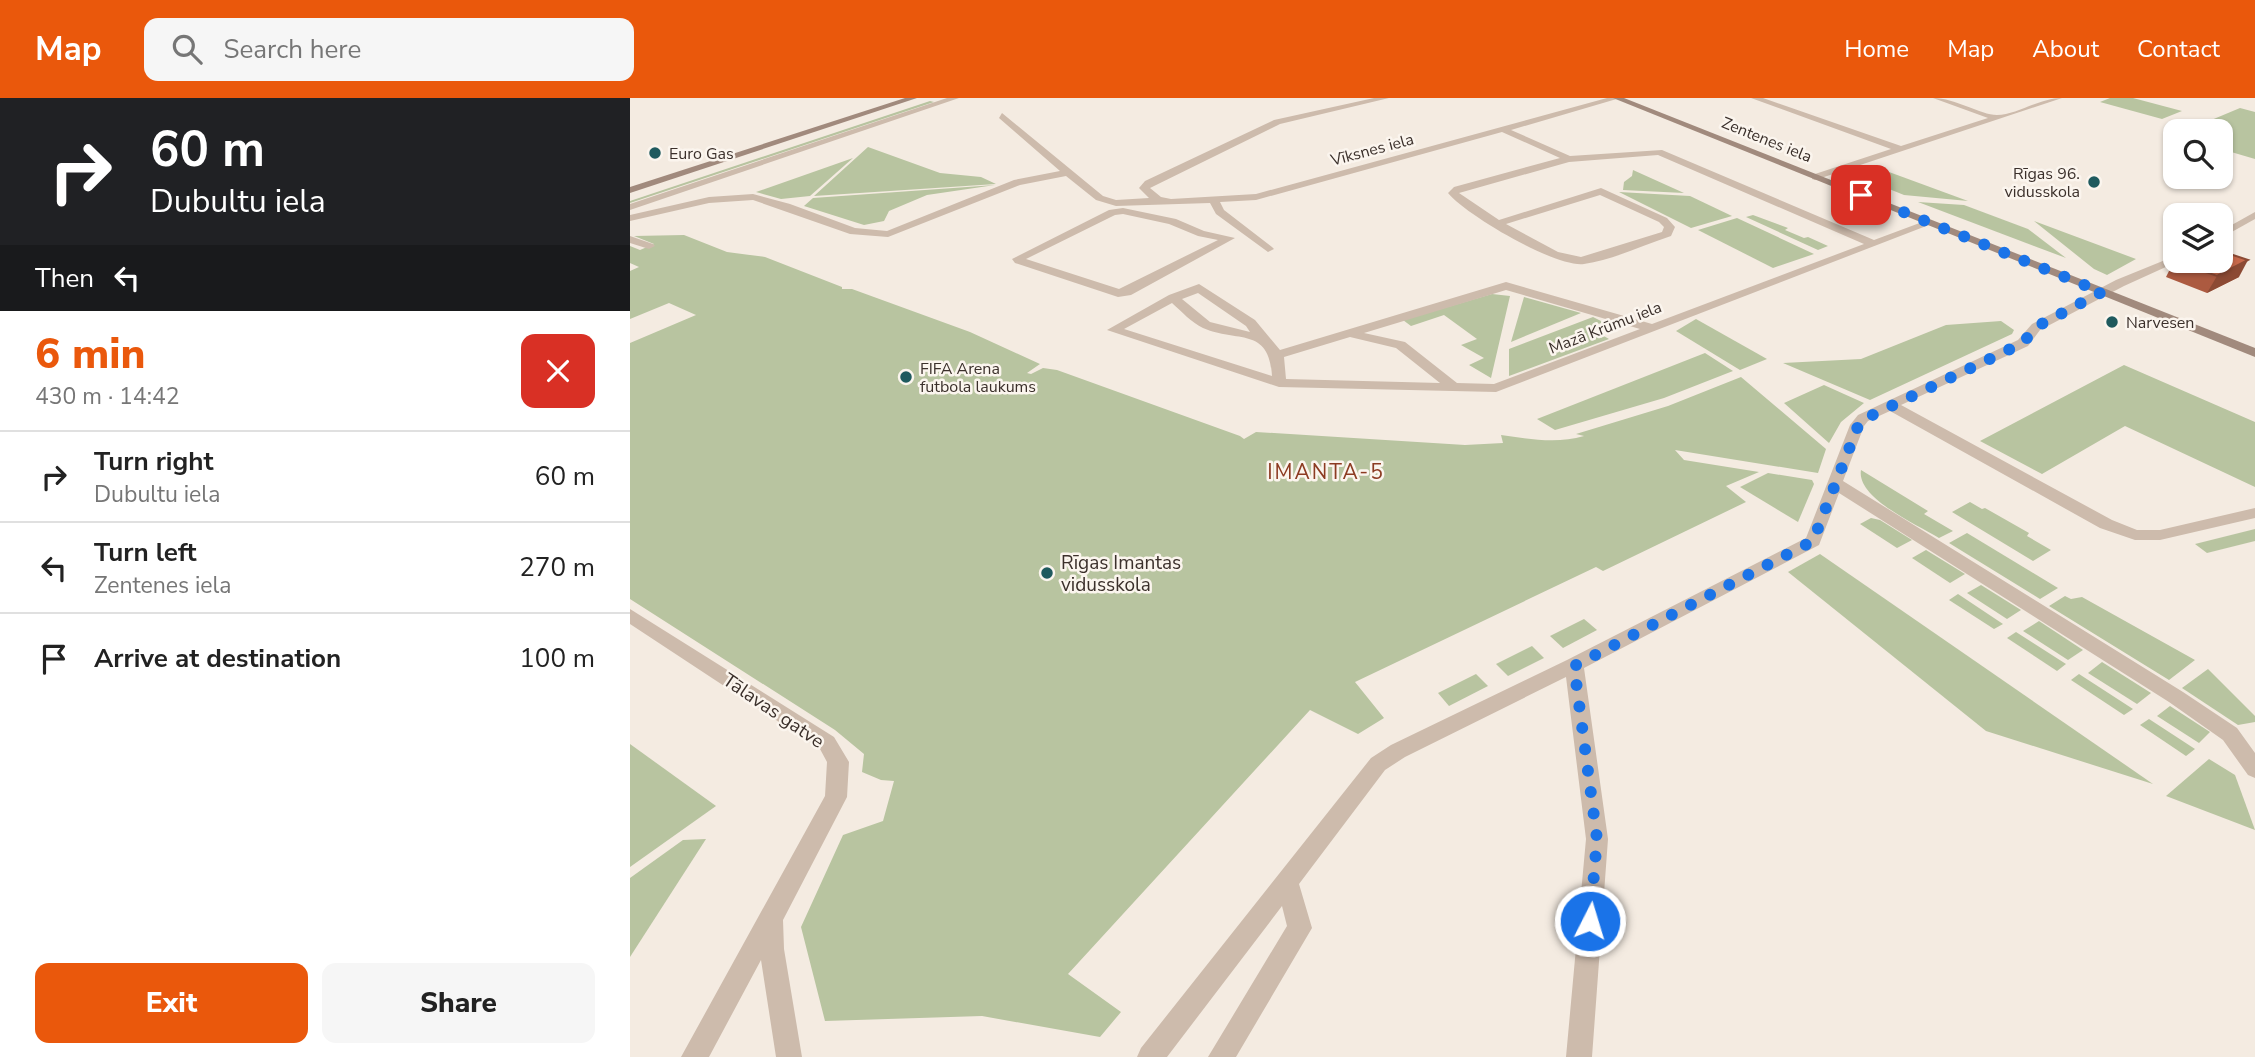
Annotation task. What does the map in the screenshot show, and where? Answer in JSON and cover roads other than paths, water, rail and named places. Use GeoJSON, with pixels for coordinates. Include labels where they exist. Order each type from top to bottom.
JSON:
{"type":"FeatureCollection","features":[{"type":"Feature","properties":{"kind":"main road"},"geometry":{"type":"LineString","coordinates":[[630,180],[887,98]]}},
{"type":"Feature","properties":{"kind":"main road"},"geometry":{"type":"LineString","coordinates":[[630,190],[913,98]]}},
{"type":"Feature","properties":{"kind":"main road","name":"Zentenes iela"},"geometry":{"type":"LineString","coordinates":[[1616,98],[2255,353]]}},
{"type":"Feature","properties":{"kind":"main road"},"geometry":{"type":"LineString","coordinates":[[665,179],[726,155],[732,151],[729,149]]}},
{"type":"Feature","properties":{"kind":"street"},"geometry":{"type":"LineString","coordinates":[[630,207],[955,98]]}},
{"type":"Feature","properties":{"kind":"street"},"geometry":{"type":"LineString","coordinates":[[1157,200],[1144,188],[1149,183],[1280,122],[1268,115],[1295,109],[1305,115],[1385,98]]}},
{"type":"Feature","properties":{"kind":"street","name":"Vīksnes iela"},"geometry":{"type":"LineString","coordinates":[[1002,116],[1098,199],[1112,204],[1255,197],[1616,98]]}},
{"type":"Feature","properties":{"kind":"street"},"geometry":{"type":"LineString","coordinates":[[1755,98],[1900,149]]}},
{"type":"Feature","properties":{"kind":"street"},"geometry":{"type":"LineString","coordinates":[[1779,98],[1797,104],[1819,121]]}},
{"type":"Feature","properties":{"kind":"street"},"geometry":{"type":"LineString","coordinates":[[1937,98],[1998,118]]}},
{"type":"Feature","properties":{"kind":"street"},"geometry":{"type":"LineString","coordinates":[[1815,177],[2058,98]]}},
{"type":"Feature","properties":{"kind":"street"},"geometry":{"type":"LineString","coordinates":[[1503,129],[1569,159]]}},
{"type":"Feature","properties":{"kind":"street"},"geometry":{"type":"LineString","coordinates":[[1499,223],[1601,191],[1663,220],[1671,230],[1582,261],[1569,262],[1499,223],[1453,193],[1458,189],[1569,159],[1659,152],[1872,243]]}},
{"type":"Feature","properties":{"kind":"street"},"geometry":{"type":"LineString","coordinates":[[630,218],[745,196],[766,200],[869,236],[888,234],[1017,182],[1068,173]]}},
{"type":"Feature","properties":{"kind":"street"},"geometry":{"type":"LineString","coordinates":[[1214,201],[1220,212],[1268,249]]}},
{"type":"Feature","properties":{"kind":"street"},"geometry":{"type":"LineString","coordinates":[[1113,212],[1172,221],[1202,234],[1230,238],[1127,292],[1118,293],[1019,261],[1021,257],[1113,212]]}},
{"type":"Feature","properties":{"kind":"street"},"geometry":{"type":"LineString","coordinates":[[2233,228],[2255,215]]}},
{"type":"Feature","properties":{"kind":"street","name":"Mazā Krūmu iela"},"geometry":{"type":"LineString","coordinates":[[1173,298],[1113,330],[1279,383],[1496,388],[1929,223]]}},
{"type":"Feature","properties":{"kind":"street"},"geometry":{"type":"LineString","coordinates":[[630,239],[649,246]]}},
{"type":"Feature","properties":{"kind":"street"},"geometry":{"type":"LineString","coordinates":[[1150,1057],[1378,765],[1398,751],[1574,666],[1813,541],[1860,421],[2023,343],[2036,327],[2102,292],[2163,264]]}},
{"type":"Feature","properties":{"kind":"street"},"geometry":{"type":"LineString","coordinates":[[1278,355],[1506,286],[1651,328]]}},
{"type":"Feature","properties":{"kind":"street"},"geometry":{"type":"LineString","coordinates":[[1261,338],[1206,325],[1173,298],[1199,288],[1251,323],[1278,355],[1279,383]]}},
{"type":"Feature","properties":{"kind":"street"},"geometry":{"type":"LineString","coordinates":[[1348,333],[1401,345],[1454,387]]}},
{"type":"Feature","properties":{"kind":"street"},"geometry":{"type":"LineString","coordinates":[[1890,405],[2106,524],[2135,535],[2160,535],[2255,513]]}},
{"type":"Feature","properties":{"kind":"street"},"geometry":{"type":"LineString","coordinates":[[1835,483],[2231,734],[2255,769]]}},
{"type":"Feature","properties":{"kind":"street","name":"Tālavas gatve"},"geometry":{"type":"LineString","coordinates":[[630,615],[827,743],[838,762],[836,797],[771,921],[694,1057]]}},
{"type":"Feature","properties":{"kind":"street"},"geometry":{"type":"LineString","coordinates":[[1574,666],[1597,839],[1579,1057]]}},
{"type":"Feature","properties":{"kind":"street"},"geometry":{"type":"LineString","coordinates":[[1221,1057],[1300,928],[1286,881]]}},
{"type":"Feature","properties":{"kind":"street"},"geometry":{"type":"LineString","coordinates":[[771,921],[772,949],[789,1057]]}},
{"type":"Feature","properties":{"kind":"place","name":"Euro Gas"},"geometry":{"type":"Point","coordinates":[655,153]}},
{"type":"Feature","properties":{"kind":"place","name":"Rīgas 96. vidusskola"},"geometry":{"type":"Point","coordinates":[2094,182]}},
{"type":"Feature","properties":{"kind":"place","name":"Narvesen"},"geometry":{"type":"Point","coordinates":[2112,322]}},
{"type":"Feature","properties":{"kind":"place","name":"FIFA Arena futbola laukums"},"geometry":{"type":"Point","coordinates":[906,377]}},
{"type":"Feature","properties":{"kind":"place","name":"Rīgas Imantas vidusskola"},"geometry":{"type":"Point","coordinates":[1047,573]}},
{"type":"Feature","properties":{"kind":"district","name":"IMANTA-5"},"geometry":{"type":"Point","coordinates":[1326,472]}}]}
